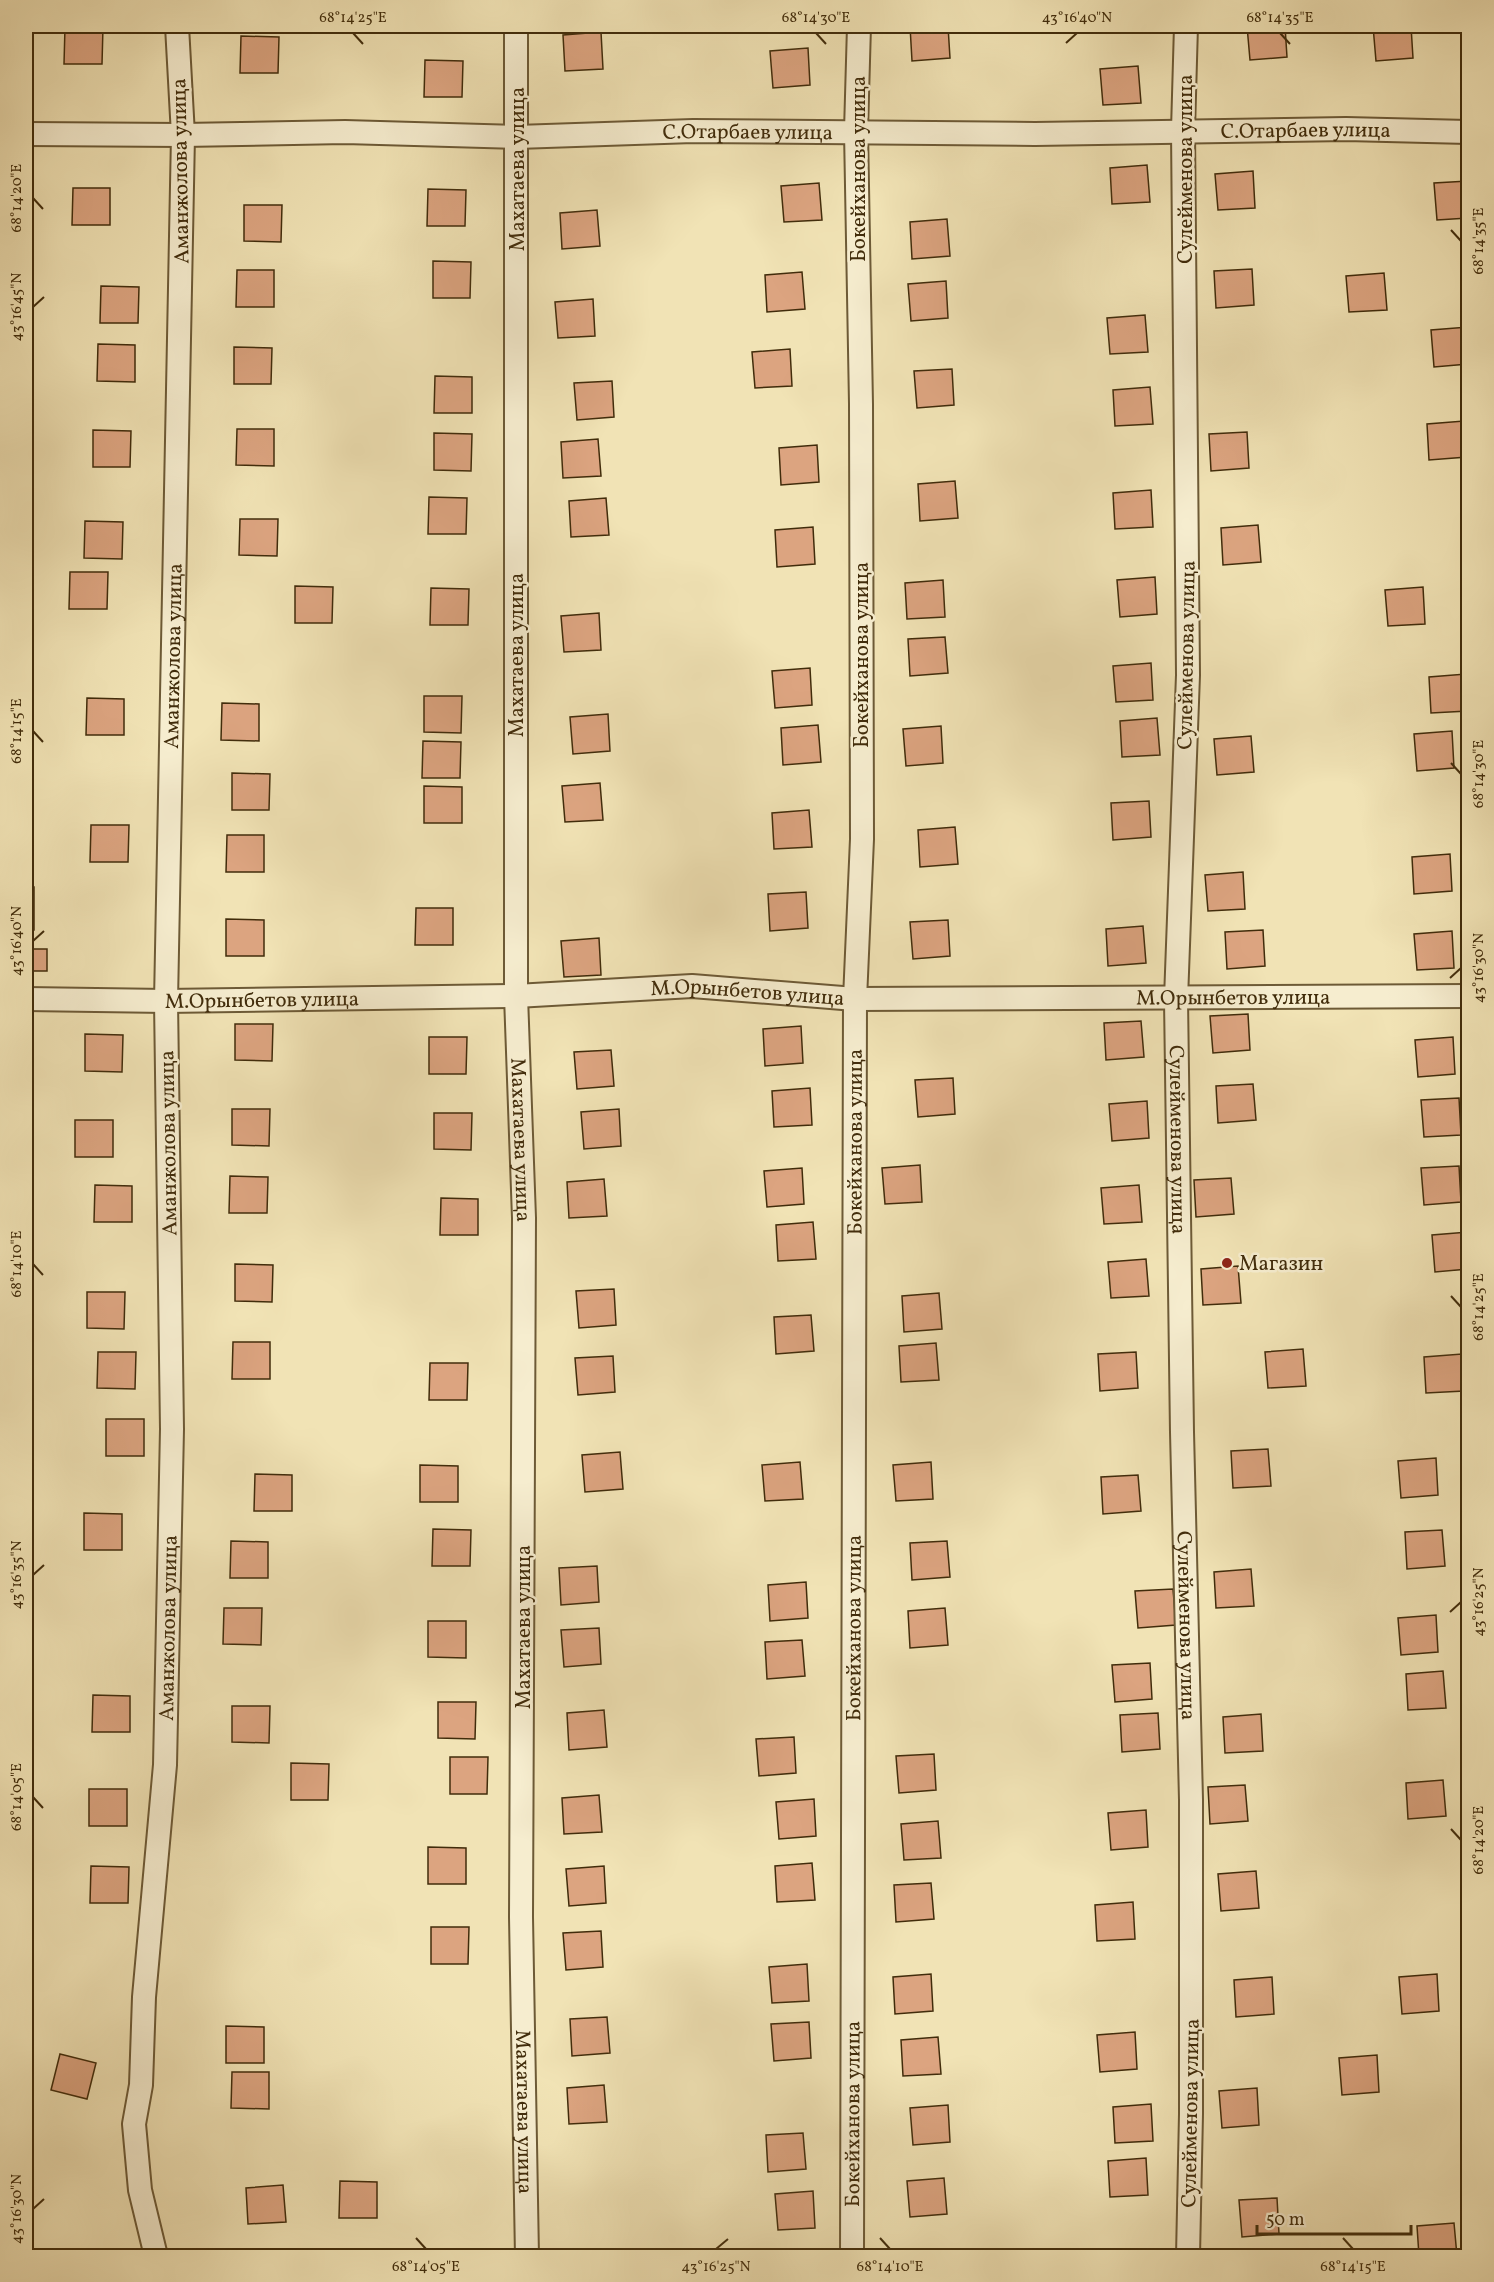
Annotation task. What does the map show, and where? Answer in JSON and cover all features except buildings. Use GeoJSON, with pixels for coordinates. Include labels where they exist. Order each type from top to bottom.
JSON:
{"type":"FeatureCollection","features":[{"type":"Feature","properties":{"kind":"street","name":"Аманжолова улица"},"geometry":{"type":"LineString","coordinates":[[156,2256],[140,2190],[134,2124],[141,2085],[144,1997],[165,1765],[172,1429],[166,1001],[183,135],[177,26]]}},
{"type":"Feature","properties":{"kind":"street","name":"Махатаева улица"},"geometry":{"type":"LineString","coordinates":[[516,26],[516,996],[524,1218],[521,1917],[527,2256]]}},
{"type":"Feature","properties":{"kind":"street","name":"Бокейханова улица"},"geometry":{"type":"LineString","coordinates":[[852,2256],[855,999],[862,839],[861,404],[856,131],[859,26]]}},
{"type":"Feature","properties":{"kind":"street","name":"Сулейменова улица"},"geometry":{"type":"LineString","coordinates":[[1186,26],[1183,130],[1188,675],[1176,999],[1182,1432],[1191,1800],[1191,2114],[1188,2256]]}},
{"type":"Feature","properties":{"kind":"street","name":"С.Отарбаев улица"},"geometry":{"type":"LineString","coordinates":[[26,134],[183,135],[345,132],[517,137],[693,131],[1035,134],[1346,129],[1468,132]]}},
{"type":"Feature","properties":{"kind":"street","name":"М.Орынбетов улица"},"geometry":{"type":"LineString","coordinates":[[26,999],[166,1001],[516,996],[692,986],[855,999],[1468,996]]}},
{"type":"Feature","properties":{"kind":"place","name":"Магазин"},"geometry":{"type":"Point","coordinates":[1227,1263]}}]}
